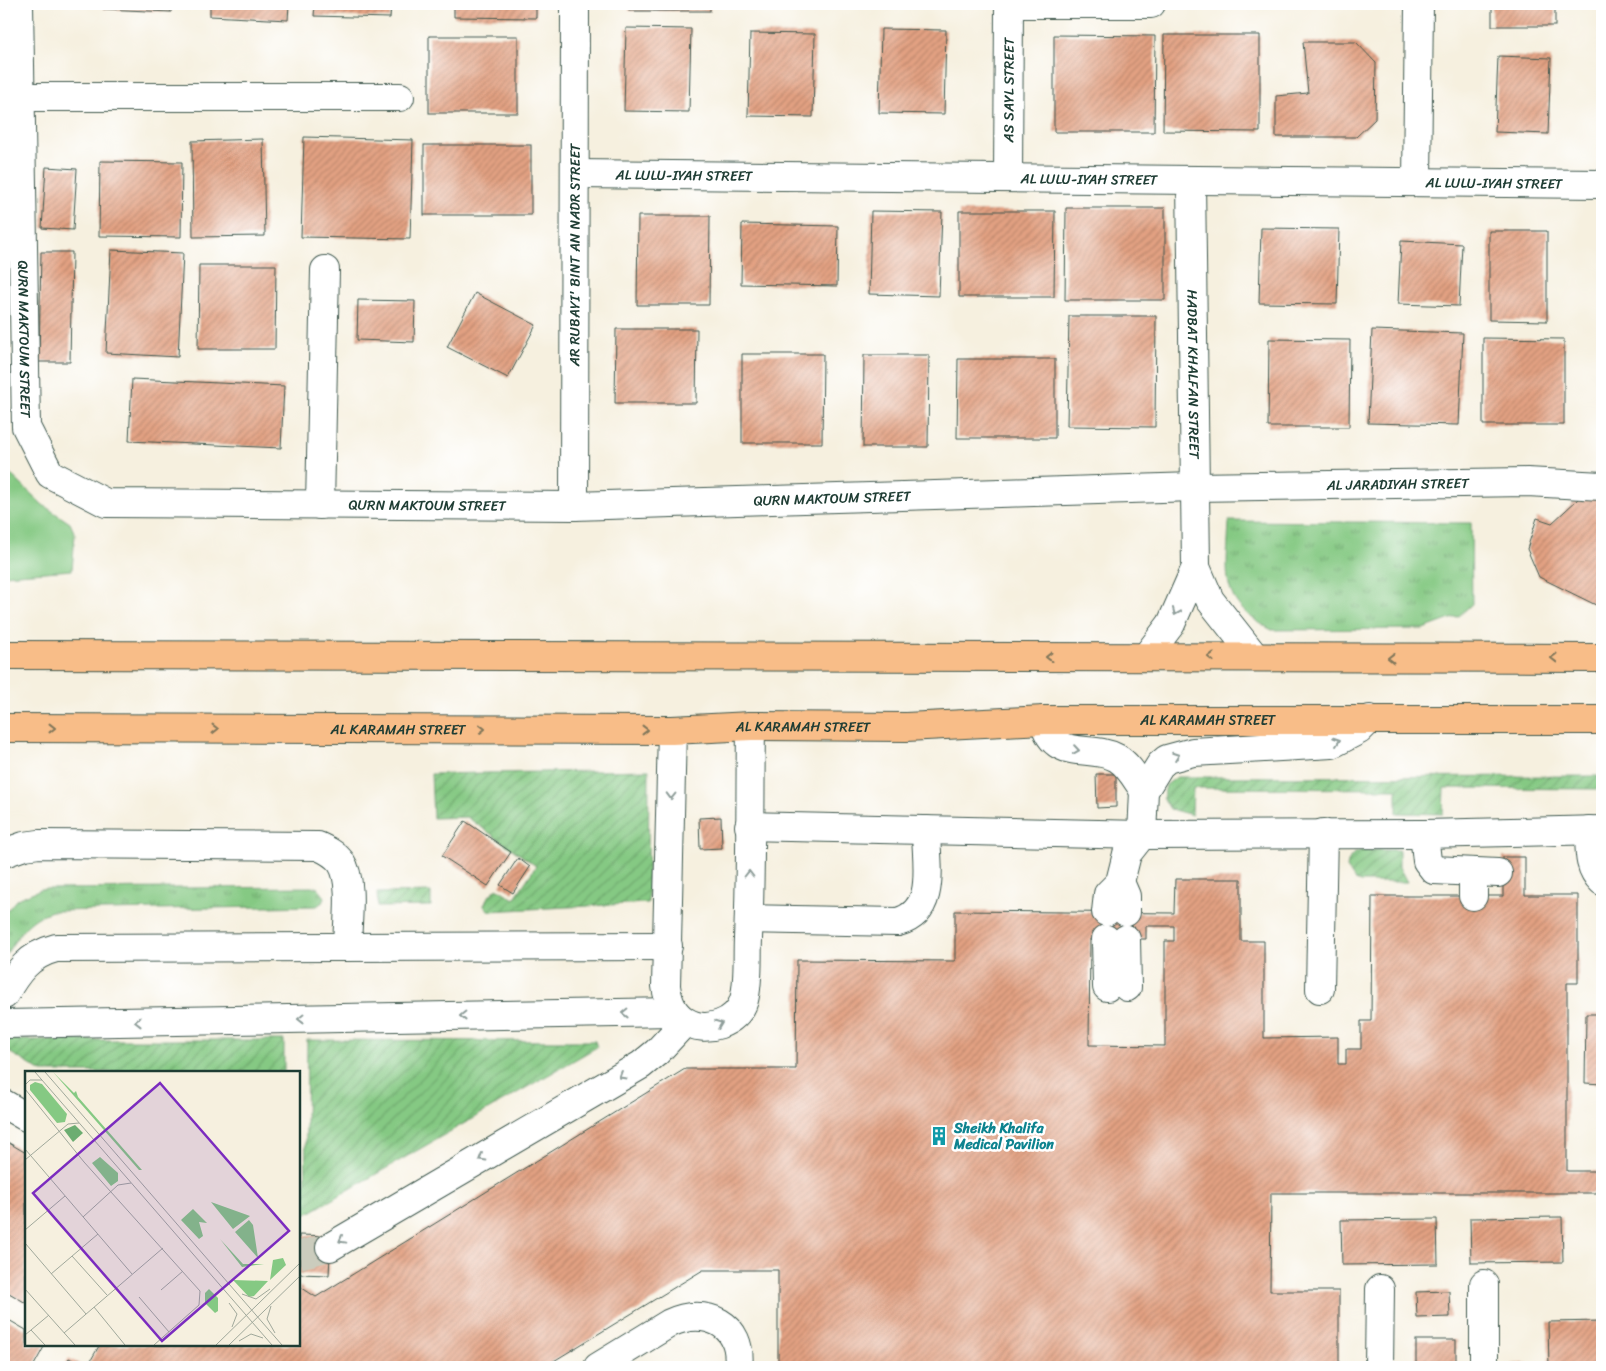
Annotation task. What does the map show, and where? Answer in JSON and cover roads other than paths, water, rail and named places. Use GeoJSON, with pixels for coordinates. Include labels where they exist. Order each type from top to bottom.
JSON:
{"type":"FeatureCollection","features":[{"type":"Feature","properties":{"kind":"main road"},"geometry":{"type":"LineString","coordinates":[[4,655],[1602,658]]}},
{"type":"Feature","properties":{"kind":"main road","name":"AL KARAMAH STREET"},"geometry":{"type":"LineString","coordinates":[[4,728],[672,730],[751,726],[906,727],[1044,720],[1602,720]]}},
{"type":"Feature","properties":{"kind":"street","name":"QURN MAKTOUM STREET"},"geometry":{"type":"LineString","coordinates":[[19,4],[26,427],[50,474],[106,503],[574,506],[1194,487]]}},
{"type":"Feature","properties":{"kind":"street","name":"AR RUBAYI' BINT AN NADR STREET"},"geometry":{"type":"LineString","coordinates":[[574,506],[575,4]]}},
{"type":"Feature","properties":{"kind":"street"},"geometry":{"type":"LineString","coordinates":[[1009,4],[1151,4]]}},
{"type":"Feature","properties":{"kind":"street","name":"AS SAYL STREET"},"geometry":{"type":"LineString","coordinates":[[1008,178],[1009,4]]}},
{"type":"Feature","properties":{"kind":"street"},"geometry":{"type":"LineString","coordinates":[[1417,182],[1419,4]]}},
{"type":"Feature","properties":{"kind":"street"},"geometry":{"type":"LineString","coordinates":[[22,97],[400,97]]}},
{"type":"Feature","properties":{"kind":"street","name":"AL LULU-IYAH STREET"},"geometry":{"type":"LineString","coordinates":[[575,174],[1602,184]]}},
{"type":"Feature","properties":{"kind":"street","name":"HADBAT KHALFAN STREET"},"geometry":{"type":"LineString","coordinates":[[1191,180],[1196,567],[1210,600],[1255,657]]}},
{"type":"Feature","properties":{"kind":"street"},"geometry":{"type":"LineString","coordinates":[[320,505],[325,270]]}},
{"type":"Feature","properties":{"kind":"street","name":"AL JARADIYAH STREET"},"geometry":{"type":"LineString","coordinates":[[1194,487],[1526,482],[1602,486]]}},
{"type":"Feature","properties":{"kind":"street","name":"HADBAT KHALFAN STREET"},"geometry":{"type":"LineString","coordinates":[[1146,657],[1171,624],[1196,567]]}},
{"type":"Feature","properties":{"kind":"street"},"geometry":{"type":"LineString","coordinates":[[1116,912],[1108,894],[1120,882],[1127,854],[1142,835],[1144,791],[1160,765],[1175,755],[1193,752],[1332,744],[1359,730],[1370,719]]}},
{"type":"Feature","properties":{"kind":"street"},"geometry":{"type":"LineString","coordinates":[[1044,720],[1050,737],[1057,744],[1065,748],[1109,755],[1118,759],[1125,765],[1144,791]]}},
{"type":"Feature","properties":{"kind":"street"},"geometry":{"type":"LineString","coordinates":[[672,730],[666,986],[668,999],[680,1017],[698,1027],[712,1027],[726,1022],[736,1013],[744,1000],[749,919],[751,726]]}},
{"type":"Feature","properties":{"kind":"street"},"geometry":{"type":"LineString","coordinates":[[749,826],[1142,835],[1424,834],[1596,830],[1590,865],[1602,881]]}},
{"type":"Feature","properties":{"kind":"street"},"geometry":{"type":"LineString","coordinates":[[749,919],[898,922],[908,920],[916,914],[926,897],[926,830]]}},
{"type":"Feature","properties":{"kind":"street"},"geometry":{"type":"LineString","coordinates":[[1320,990],[1323,833]]}},
{"type":"Feature","properties":{"kind":"street"},"geometry":{"type":"LineString","coordinates":[[1424,834],[1427,861],[1434,870],[1481,880]]}},
{"type":"Feature","properties":{"kind":"street"},"geometry":{"type":"LineString","coordinates":[[4,854],[24,846],[39,844],[318,846],[331,852],[340,861],[346,873],[347,947]]}},
{"type":"Feature","properties":{"kind":"street"},"geometry":{"type":"LineString","coordinates":[[1116,939],[1118,987]]}},
{"type":"Feature","properties":{"kind":"street"},"geometry":{"type":"LineString","coordinates":[[4,995],[24,965],[39,954],[56,948],[668,946]]}},
{"type":"Feature","properties":{"kind":"street"},"geometry":{"type":"LineString","coordinates":[[4,1024],[680,1017]]}},
{"type":"Feature","properties":{"kind":"street"},"geometry":{"type":"LineString","coordinates":[[330,1247],[641,1065],[662,1048],[680,1017]]}},
{"type":"Feature","properties":{"kind":"street"},"geometry":{"type":"LineString","coordinates":[[4,1104],[25,1116]]}},
{"type":"Feature","properties":{"kind":"street"},"geometry":{"type":"LineString","coordinates":[[1484,1284],[1484,1367]]}},
{"type":"Feature","properties":{"kind":"street"},"geometry":{"type":"LineString","coordinates":[[1379,1367],[1380,1289]]}},
{"type":"Feature","properties":{"kind":"street"},"geometry":{"type":"LineString","coordinates":[[598,1367],[670,1323],[682,1317],[696,1315],[709,1317],[721,1323],[731,1333],[737,1346],[738,1367]]}},
{"type":"Feature","properties":{"kind":"tunnel"},"geometry":{"type":"LineString","coordinates":[[300,1255],[330,1247]]}},
{"type":"Feature","properties":{"kind":"place","name":"Sheikh Khalifa Medical Pavilion"},"geometry":{"type":"Point","coordinates":[939,1136]}}]}
